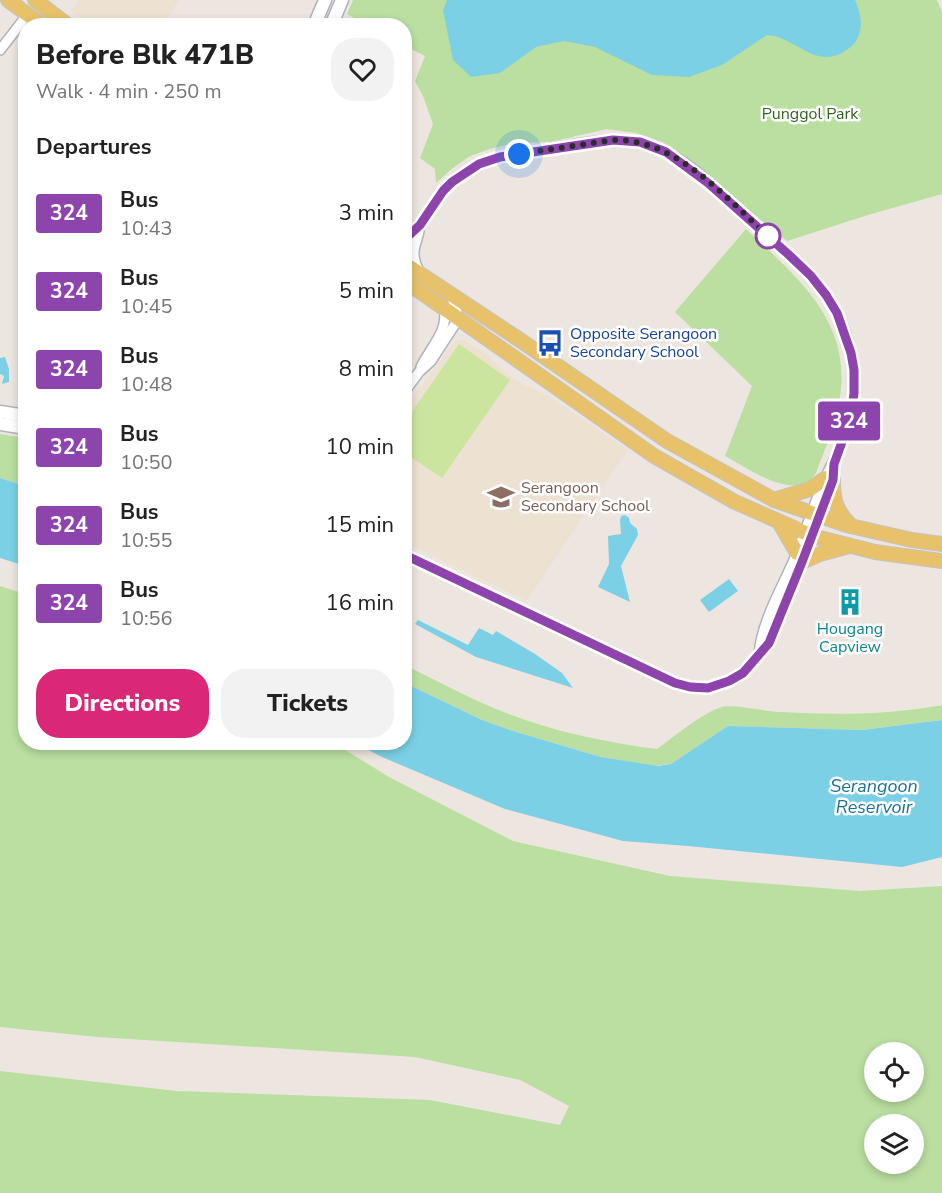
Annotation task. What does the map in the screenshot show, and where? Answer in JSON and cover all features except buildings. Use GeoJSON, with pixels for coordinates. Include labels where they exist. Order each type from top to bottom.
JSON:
{"type":"FeatureCollection","features":[{"type":"Feature","properties":{"kind":"main road"},"geometry":{"type":"LineString","coordinates":[[8,0],[33,18]]}},
{"type":"Feature","properties":{"kind":"main road"},"geometry":{"type":"LineString","coordinates":[[35,0],[59,18]]}},
{"type":"Feature","properties":{"kind":"main road"},"geometry":{"type":"LineString","coordinates":[[318,18],[326,0]]}},
{"type":"Feature","properties":{"kind":"main road"},"geometry":{"type":"LineString","coordinates":[[334,18],[342,0]]}},
{"type":"Feature","properties":{"kind":"main road"},"geometry":{"type":"LineString","coordinates":[[412,269],[667,441],[774,500],[852,527],[942,544]]}},
{"type":"Feature","properties":{"kind":"main road"},"geometry":{"type":"LineString","coordinates":[[412,286],[654,456],[735,502],[808,534],[875,552],[942,561]]}},
{"type":"Feature","properties":{"kind":"main road"},"geometry":{"type":"LineString","coordinates":[[0,412],[18,415]]}},
{"type":"Feature","properties":{"kind":"main road"},"geometry":{"type":"LineString","coordinates":[[0,424],[18,427]]}},
{"type":"Feature","properties":{"kind":"main road"},"geometry":{"type":"LineString","coordinates":[[774,500],[810,489],[829,479],[835,506],[842,518],[852,527]]}},
{"type":"Feature","properties":{"kind":"main road"},"geometry":{"type":"LineString","coordinates":[[779,522],[800,557],[851,546]]}},
{"type":"Feature","properties":{"kind":"street"},"geometry":{"type":"LineString","coordinates":[[25,18],[28,14]]}},
{"type":"Feature","properties":{"kind":"street"},"geometry":{"type":"LineString","coordinates":[[0,50],[18,27]]}},
{"type":"Feature","properties":{"kind":"street"},"geometry":{"type":"LineString","coordinates":[[412,232],[420,225],[443,191],[452,182],[479,164],[500,157],[613,140],[640,142],[666,152],[708,183],[811,276],[837,313],[851,353],[854,370],[851,417],[800,557],[760,639],[759,654],[743,673],[729,681],[708,688],[675,683],[412,558]]}},
{"type":"Feature","properties":{"kind":"street"},"geometry":{"type":"LineString","coordinates":[[420,225],[420,233],[414,242],[415,265],[420,274]]}},
{"type":"Feature","properties":{"kind":"street"},"geometry":{"type":"LineString","coordinates":[[412,382],[431,361],[459,318],[450,293]]}},
{"type":"Feature","properties":{"kind":"street"},"geometry":{"type":"LineString","coordinates":[[419,372],[444,328],[446,320],[444,308]]}},
{"type":"Feature","properties":{"kind":"shaded area"},"geometry":{"type":"Polygon","coordinates":[[[78,0],[179,0],[167,18],[80,18],[70,11],[78,0]]]}},
{"type":"Feature","properties":{"kind":"shaded area","name":"Serangoon Secondary School"},"geometry":{"type":"Polygon","coordinates":[[[463,339],[490,357],[506,373],[522,384],[550,397],[628,450],[527,601],[412,546],[412,398],[454,341],[463,339]]]}},
{"type":"Feature","properties":{"kind":"green space","name":"Punggol Park"},"geometry":{"type":"Polygon","coordinates":[[[353,0],[937,0],[942,12],[942,194],[787,241],[663,142],[636,133],[607,129],[550,142],[514,143],[490,149],[470,156],[436,183],[435,169],[420,158],[433,124],[415,81],[425,56],[412,50],[412,18],[354,18],[347,14],[353,0]]]}},
{"type":"Feature","properties":{"kind":"green space"},"geometry":{"type":"Polygon","coordinates":[[[746,229],[787,268],[820,308],[832,330],[840,355],[841,382],[833,428],[816,473],[807,482],[797,485],[772,481],[725,456],[752,386],[675,312],[746,229]]]}},
{"type":"Feature","properties":{"kind":"green space"},"geometry":{"type":"Polygon","coordinates":[[[459,344],[510,380],[442,478],[412,458],[412,412],[459,344]]]}},
{"type":"Feature","properties":{"kind":"green space"},"geometry":{"type":"Polygon","coordinates":[[[0,434],[18,437],[18,484],[0,478],[0,434]]]}},
{"type":"Feature","properties":{"kind":"green space"},"geometry":{"type":"Polygon","coordinates":[[[0,586],[18,592],[18,750],[345,750],[389,777],[513,841],[670,876],[860,891],[942,886],[942,1193],[0,1193],[0,1071],[177,1091],[430,1100],[560,1125],[569,1106],[520,1080],[415,1057],[97,1037],[0,1027],[0,586]]]}},
{"type":"Feature","properties":{"kind":"green space"},"geometry":{"type":"Polygon","coordinates":[[[412,669],[484,704],[535,723],[595,739],[657,749],[706,714],[727,706],[776,712],[842,714],[903,711],[942,705],[942,720],[862,730],[728,726],[671,764],[654,766],[601,757],[482,720],[412,686],[412,669]]]}},
{"type":"Feature","properties":{"kind":"water"},"geometry":{"type":"Polygon","coordinates":[[[447,0],[855,0],[861,26],[853,45],[832,57],[813,54],[786,40],[767,35],[722,65],[689,77],[652,75],[595,47],[564,41],[536,47],[500,73],[471,77],[453,60],[443,10],[447,0]]]}},
{"type":"Feature","properties":{"kind":"water"},"geometry":{"type":"Polygon","coordinates":[[[5,357],[9,369],[9,382],[2,384],[4,376],[0,374],[0,358],[5,357]]]}},
{"type":"Feature","properties":{"kind":"water"},"geometry":{"type":"Polygon","coordinates":[[[0,478],[18,484],[18,564],[0,558],[0,478]]]}},
{"type":"Feature","properties":{"kind":"water"},"geometry":{"type":"Polygon","coordinates":[[[625,515],[637,529],[638,535],[621,566],[630,602],[598,587],[609,564],[608,536],[621,534],[620,520],[621,516],[625,515]]]}},
{"type":"Feature","properties":{"kind":"water"},"geometry":{"type":"Polygon","coordinates":[[[729,579],[738,591],[709,612],[700,600],[729,579]]]}},
{"type":"Feature","properties":{"kind":"water"},"geometry":{"type":"Polygon","coordinates":[[[418,620],[468,645],[479,628],[493,635],[496,631],[562,673],[573,688],[476,657],[415,624],[418,620]]]}},
{"type":"Feature","properties":{"kind":"water","name":"Serangoon Reservoir"},"geometry":{"type":"Polygon","coordinates":[[[412,686],[482,720],[516,732],[601,757],[658,766],[671,764],[728,726],[862,730],[942,720],[942,857],[902,867],[623,841],[505,809],[368,750],[412,750],[412,686]]]}},
{"type":"Feature","properties":{"kind":"bus line","name":"324"},"geometry":{"type":"LineString","coordinates":[[412,233],[443,191],[464,173],[479,164],[500,157],[576,144],[623,140],[651,145],[681,161],[708,183],[811,276],[837,313],[846,334],[854,370],[854,393],[851,417],[834,464],[833,480],[769,643],[743,673],[729,681],[708,688],[675,683],[412,558]]}},
{"type":"Feature","properties":{"kind":"place","name":"Opposite Serangoon Secondary School"},"geometry":{"type":"Point","coordinates":[550,343]}},
{"type":"Feature","properties":{"kind":"place","name":"Serangoon Secondary School"},"geometry":{"type":"Point","coordinates":[501,497]}},
{"type":"Feature","properties":{"kind":"place","name":"Hougang Capview"},"geometry":{"type":"Point","coordinates":[850,602]}},
{"type":"Feature","properties":{"kind":"route"},"geometry":{"type":"LineString","coordinates":[[519,154],[613,140],[651,145],[684,163],[770,238],[768,236]]}}]}
